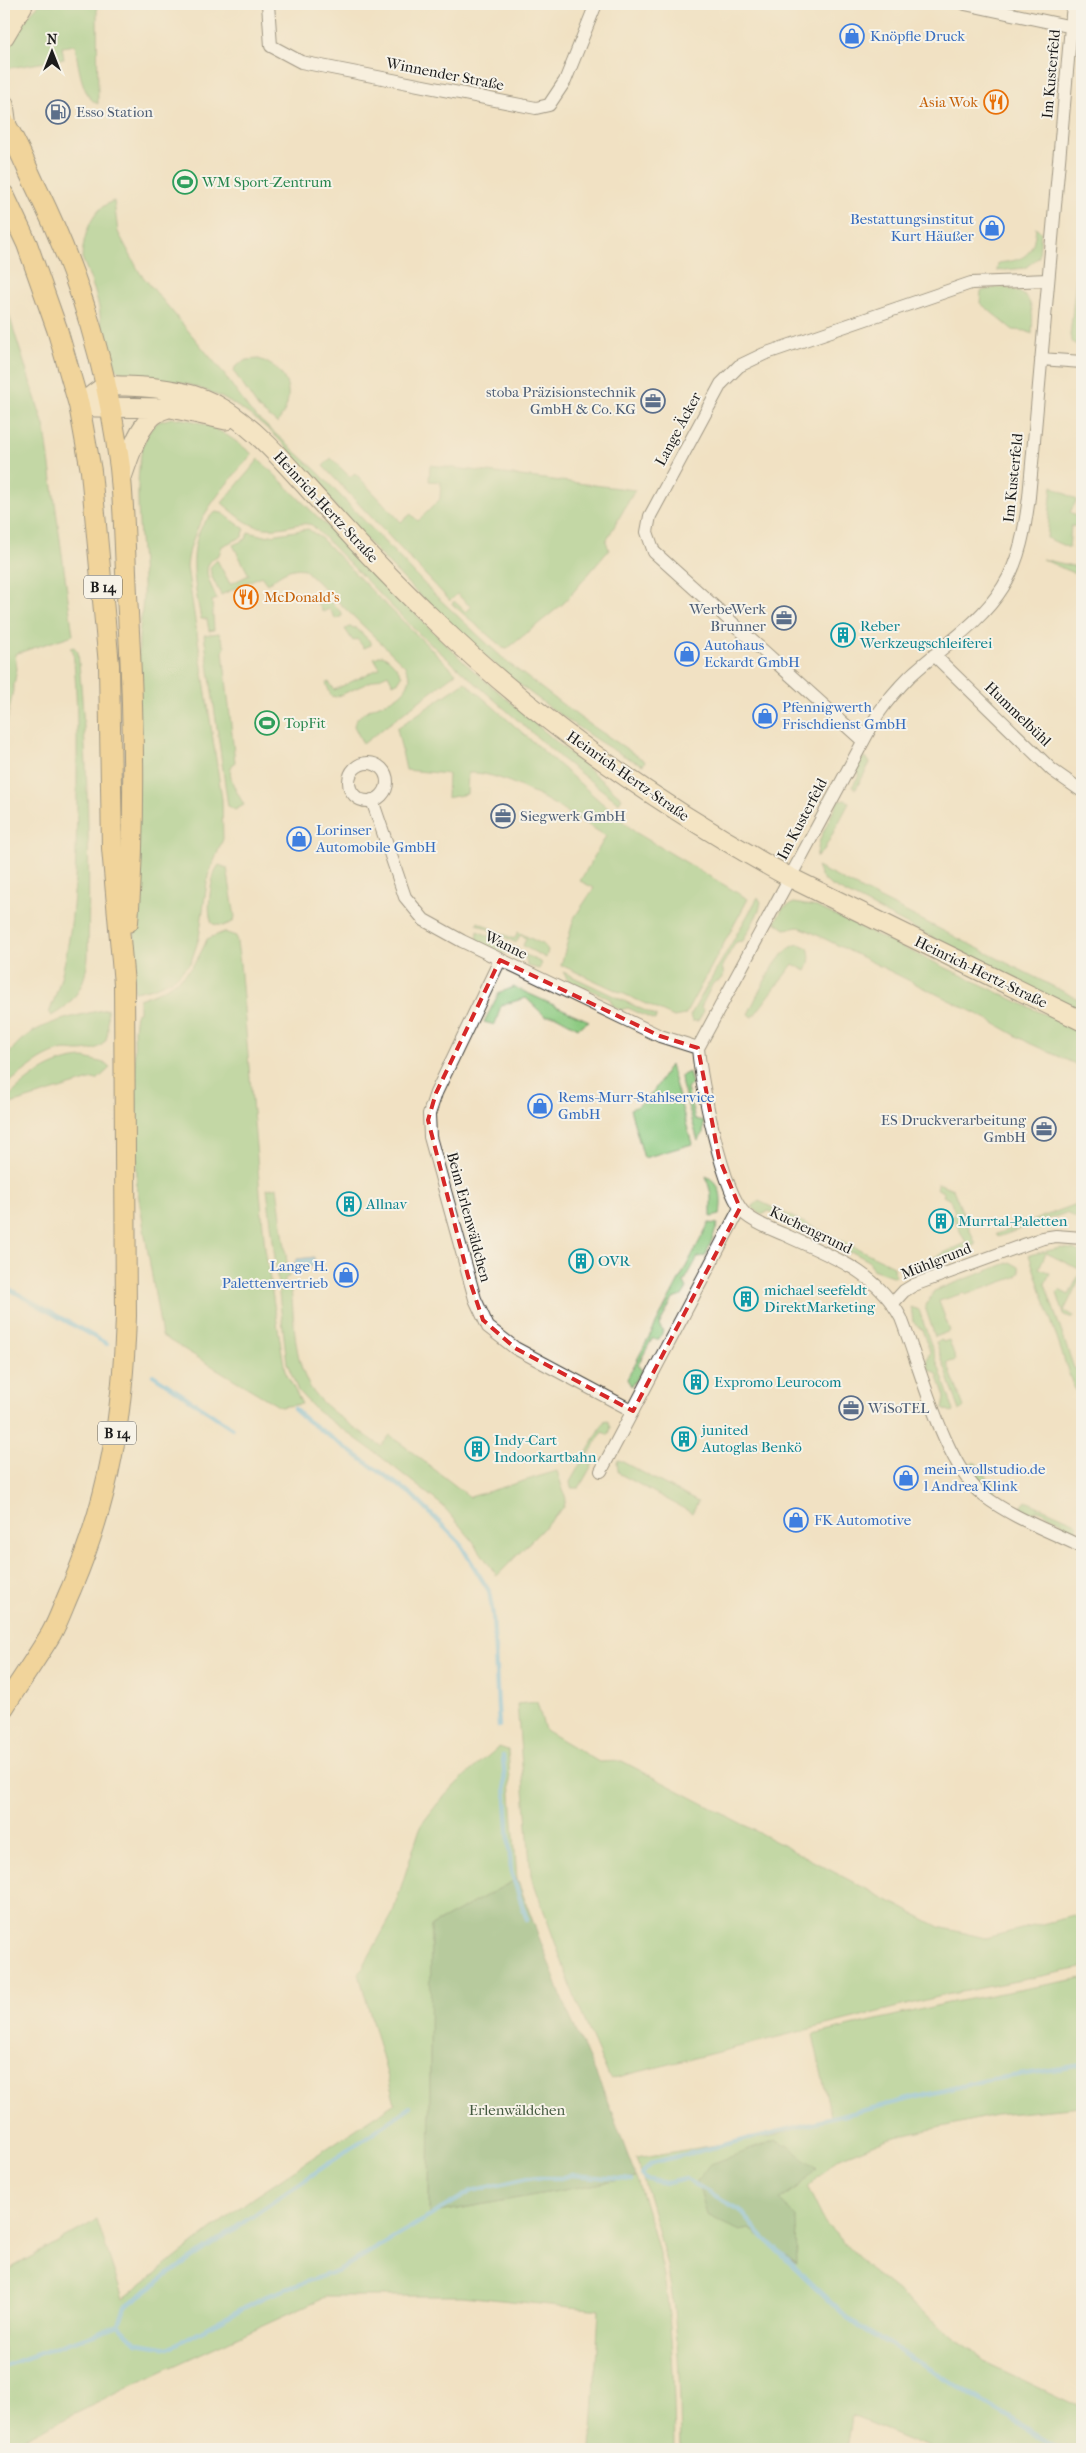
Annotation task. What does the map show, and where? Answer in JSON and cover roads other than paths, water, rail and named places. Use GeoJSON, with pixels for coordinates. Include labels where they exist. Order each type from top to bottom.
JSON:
{"type":"FeatureCollection","features":[{"type":"Feature","properties":{"kind":"main road"},"geometry":{"type":"LineString","coordinates":[[4,19],[24,4]]}},
{"type":"Feature","properties":{"kind":"main road"},"geometry":{"type":"LineString","coordinates":[[4,37],[24,4]]}},
{"type":"Feature","properties":{"kind":"main road"},"geometry":{"type":"LineString","coordinates":[[4,104],[5,125]]}},
{"type":"Feature","properties":{"kind":"main road","name":"B 14"},"geometry":{"type":"LineString","coordinates":[[4,1707],[52,1632],[82,1562],[105,1492],[118,1429],[124,1369],[126,1316],[124,984],[132,876],[133,717],[120,480],[106,386],[69,262],[55,225],[5,125]]}},
{"type":"Feature","properties":{"kind":"main road","name":"B 14"},"geometry":{"type":"LineString","coordinates":[[4,195],[27,244],[57,329],[78,406],[91,470],[101,558],[109,665],[112,848],[124,984]]}},
{"type":"Feature","properties":{"kind":"main road"},"geometry":{"type":"LineString","coordinates":[[78,406],[106,386]]}},
{"type":"Feature","properties":{"kind":"main road","name":"Heinrich-Hertz-Straße"},"geometry":{"type":"LineString","coordinates":[[106,386],[177,390],[202,399],[224,410],[272,448],[352,537],[435,621],[517,694],[649,792],[789,878],[1082,1021]]}},
{"type":"Feature","properties":{"kind":"main road","name":"Heinrich-Hertz-Straße"},"geometry":{"type":"LineString","coordinates":[[78,406],[171,408],[197,412],[248,428]]}},
{"type":"Feature","properties":{"kind":"main road"},"geometry":{"type":"LineString","coordinates":[[120,480],[146,424],[158,412],[171,408]]}},
{"type":"Feature","properties":{"kind":"street","name":"Winnender Straße"},"geometry":{"type":"LineString","coordinates":[[268,4],[271,46],[301,62],[416,86],[542,108],[549,105],[565,80],[596,4]]}},
{"type":"Feature","properties":{"kind":"street"},"geometry":{"type":"LineString","coordinates":[[965,4],[1077,29]]}},
{"type":"Feature","properties":{"kind":"street","name":"Im Kusterfeld"},"geometry":{"type":"LineString","coordinates":[[789,878],[862,740],[878,714],[899,687],[991,603],[1004,586],[1018,556],[1026,525],[1048,280],[1077,29],[1073,4]]}},
{"type":"Feature","properties":{"kind":"street","name":"Lange Äcker"},"geometry":{"type":"LineString","coordinates":[[862,740],[654,552],[647,532],[650,516],[721,384],[739,366],[764,354],[971,283],[1048,280]]}},
{"type":"Feature","properties":{"kind":"street"},"geometry":{"type":"LineString","coordinates":[[1041,359],[1082,362]]}},
{"type":"Feature","properties":{"kind":"street","name":"Hummelbühl"},"geometry":{"type":"LineString","coordinates":[[934,655],[1052,770],[1082,791]]}},
{"type":"Feature","properties":{"kind":"street","name":"Wanne"},"geometry":{"type":"LineString","coordinates":[[372,800],[405,897],[419,916],[442,932],[660,1036],[698,1048]]}},
{"type":"Feature","properties":{"kind":"street"},"geometry":{"type":"LineString","coordinates":[[601,1471],[740,1208],[719,1158],[700,1072],[698,1048],[789,878]]}},
{"type":"Feature","properties":{"kind":"street","name":"Beim Erlenwäldchen"},"geometry":{"type":"LineString","coordinates":[[500,960],[436,1093],[429,1114],[430,1137],[468,1276],[484,1320],[499,1337],[538,1362],[633,1411]]}},
{"type":"Feature","properties":{"kind":"street","name":"Kuchengrund"},"geometry":{"type":"LineString","coordinates":[[740,1208],[756,1221],[858,1271],[874,1282],[893,1303],[901,1318],[948,1445],[966,1478],[983,1495],[999,1506],[1082,1547]]}},
{"type":"Feature","properties":{"kind":"street","name":"Mühlgrund"},"geometry":{"type":"LineString","coordinates":[[893,1303],[904,1291],[914,1285],[1042,1238],[1056,1236],[1082,1238]]}},
{"type":"Feature","properties":{"kind":"water"},"geometry":{"type":"Polygon","coordinates":[[[314,1257],[315,1266],[294,1269],[294,1263],[297,1259],[314,1257]]]}},
{"type":"Feature","properties":{"kind":"waterway"},"geometry":{"type":"LineString","coordinates":[[4,1286],[107,1344]]}},
{"type":"Feature","properties":{"kind":"waterway"},"geometry":{"type":"LineString","coordinates":[[153,1375],[232,1428]]}},
{"type":"Feature","properties":{"kind":"waterway"},"geometry":{"type":"LineString","coordinates":[[294,1409],[305,1419],[411,1494],[459,1542],[489,1591],[493,1615],[499,1726]]}},
{"type":"Feature","properties":{"kind":"waterway"},"geometry":{"type":"LineString","coordinates":[[503,1756],[511,1871],[527,1920]]}},
{"type":"Feature","properties":{"kind":"waterway"},"geometry":{"type":"LineString","coordinates":[[1059,2449],[850,2320],[762,2236],[740,2210],[686,2179],[667,2183],[645,2179],[642,2174],[651,2163],[982,2081],[1082,2065]]}},
{"type":"Feature","properties":{"kind":"waterway"},"geometry":{"type":"LineString","coordinates":[[119,2325],[125,2307],[163,2278],[410,2107]]}},
{"type":"Feature","properties":{"kind":"waterway"},"geometry":{"type":"LineString","coordinates":[[4,2366],[119,2325],[137,2343],[169,2348],[264,2297],[339,2270],[472,2191],[528,2178],[561,2178],[572,2175],[631,2180]]}},
{"type":"Feature","properties":{"kind":"place","name":"Knöpfle Druck"},"geometry":{"type":"Point","coordinates":[852,36]}},
{"type":"Feature","properties":{"kind":"place","name":"Asia Wok"},"geometry":{"type":"Point","coordinates":[996,102]}},
{"type":"Feature","properties":{"kind":"place","name":"Esso Station"},"geometry":{"type":"Point","coordinates":[58,112]}},
{"type":"Feature","properties":{"kind":"place","name":"WM Sport-Zentrum"},"geometry":{"type":"Point","coordinates":[185,182]}},
{"type":"Feature","properties":{"kind":"place","name":"Bestattungsinstitut Kurt Häußer"},"geometry":{"type":"Point","coordinates":[992,228]}},
{"type":"Feature","properties":{"kind":"place","name":"stoba Präzisionstechnik GmbH & Co. KG"},"geometry":{"type":"Point","coordinates":[653,401]}},
{"type":"Feature","properties":{"kind":"place","name":"McDonald's"},"geometry":{"type":"Point","coordinates":[246,597]}},
{"type":"Feature","properties":{"kind":"place","name":"WerbeWerk Brunner"},"geometry":{"type":"Point","coordinates":[784,618]}},
{"type":"Feature","properties":{"kind":"place","name":"Reber Werkzeugschleiferei"},"geometry":{"type":"Point","coordinates":[843,635]}},
{"type":"Feature","properties":{"kind":"place","name":"Autohaus Eckardt GmbH"},"geometry":{"type":"Point","coordinates":[687,654]}},
{"type":"Feature","properties":{"kind":"place","name":"Pfennigwerth Frischdienst GmbH"},"geometry":{"type":"Point","coordinates":[765,716]}},
{"type":"Feature","properties":{"kind":"place","name":"TopFit"},"geometry":{"type":"Point","coordinates":[267,723]}},
{"type":"Feature","properties":{"kind":"place","name":"Siegwerk GmbH"},"geometry":{"type":"Point","coordinates":[503,816]}},
{"type":"Feature","properties":{"kind":"place","name":"Lorinser Automobile GmbH"},"geometry":{"type":"Point","coordinates":[299,839]}},
{"type":"Feature","properties":{"kind":"place","name":"Rems-Murr-Stahlservice GmbH"},"geometry":{"type":"Point","coordinates":[540,1106]}},
{"type":"Feature","properties":{"kind":"place","name":"ES Druckverarbeitung GmbH"},"geometry":{"type":"Point","coordinates":[1044,1129]}},
{"type":"Feature","properties":{"kind":"place","name":"Allnav"},"geometry":{"type":"Point","coordinates":[349,1204]}},
{"type":"Feature","properties":{"kind":"place","name":"Murrtal-Paletten"},"geometry":{"type":"Point","coordinates":[941,1221]}},
{"type":"Feature","properties":{"kind":"place","name":"OVR"},"geometry":{"type":"Point","coordinates":[581,1261]}},
{"type":"Feature","properties":{"kind":"place","name":"Lange H. Palettenvertrieb"},"geometry":{"type":"Point","coordinates":[346,1275]}},
{"type":"Feature","properties":{"kind":"place","name":"michael seefeldt DirektMarketing"},"geometry":{"type":"Point","coordinates":[746,1299]}},
{"type":"Feature","properties":{"kind":"place","name":"Expromo Leurocom"},"geometry":{"type":"Point","coordinates":[696,1382]}},
{"type":"Feature","properties":{"kind":"place","name":"WiSoTEL"},"geometry":{"type":"Point","coordinates":[851,1408]}},
{"type":"Feature","properties":{"kind":"place","name":"junited Autoglas Benkö"},"geometry":{"type":"Point","coordinates":[684,1439]}},
{"type":"Feature","properties":{"kind":"place","name":"Indy-Cart Indoorkartbahn"},"geometry":{"type":"Point","coordinates":[477,1449]}},
{"type":"Feature","properties":{"kind":"place","name":"mein-wollstudio.de l Andrea Klink"},"geometry":{"type":"Point","coordinates":[906,1478]}},
{"type":"Feature","properties":{"kind":"place","name":"FK Automotive"},"geometry":{"type":"Point","coordinates":[796,1520]}},
{"type":"Feature","properties":{"kind":"park label","name":"Erlenwäldchen"},"geometry":{"type":"Point","coordinates":[517,2110]}}]}
